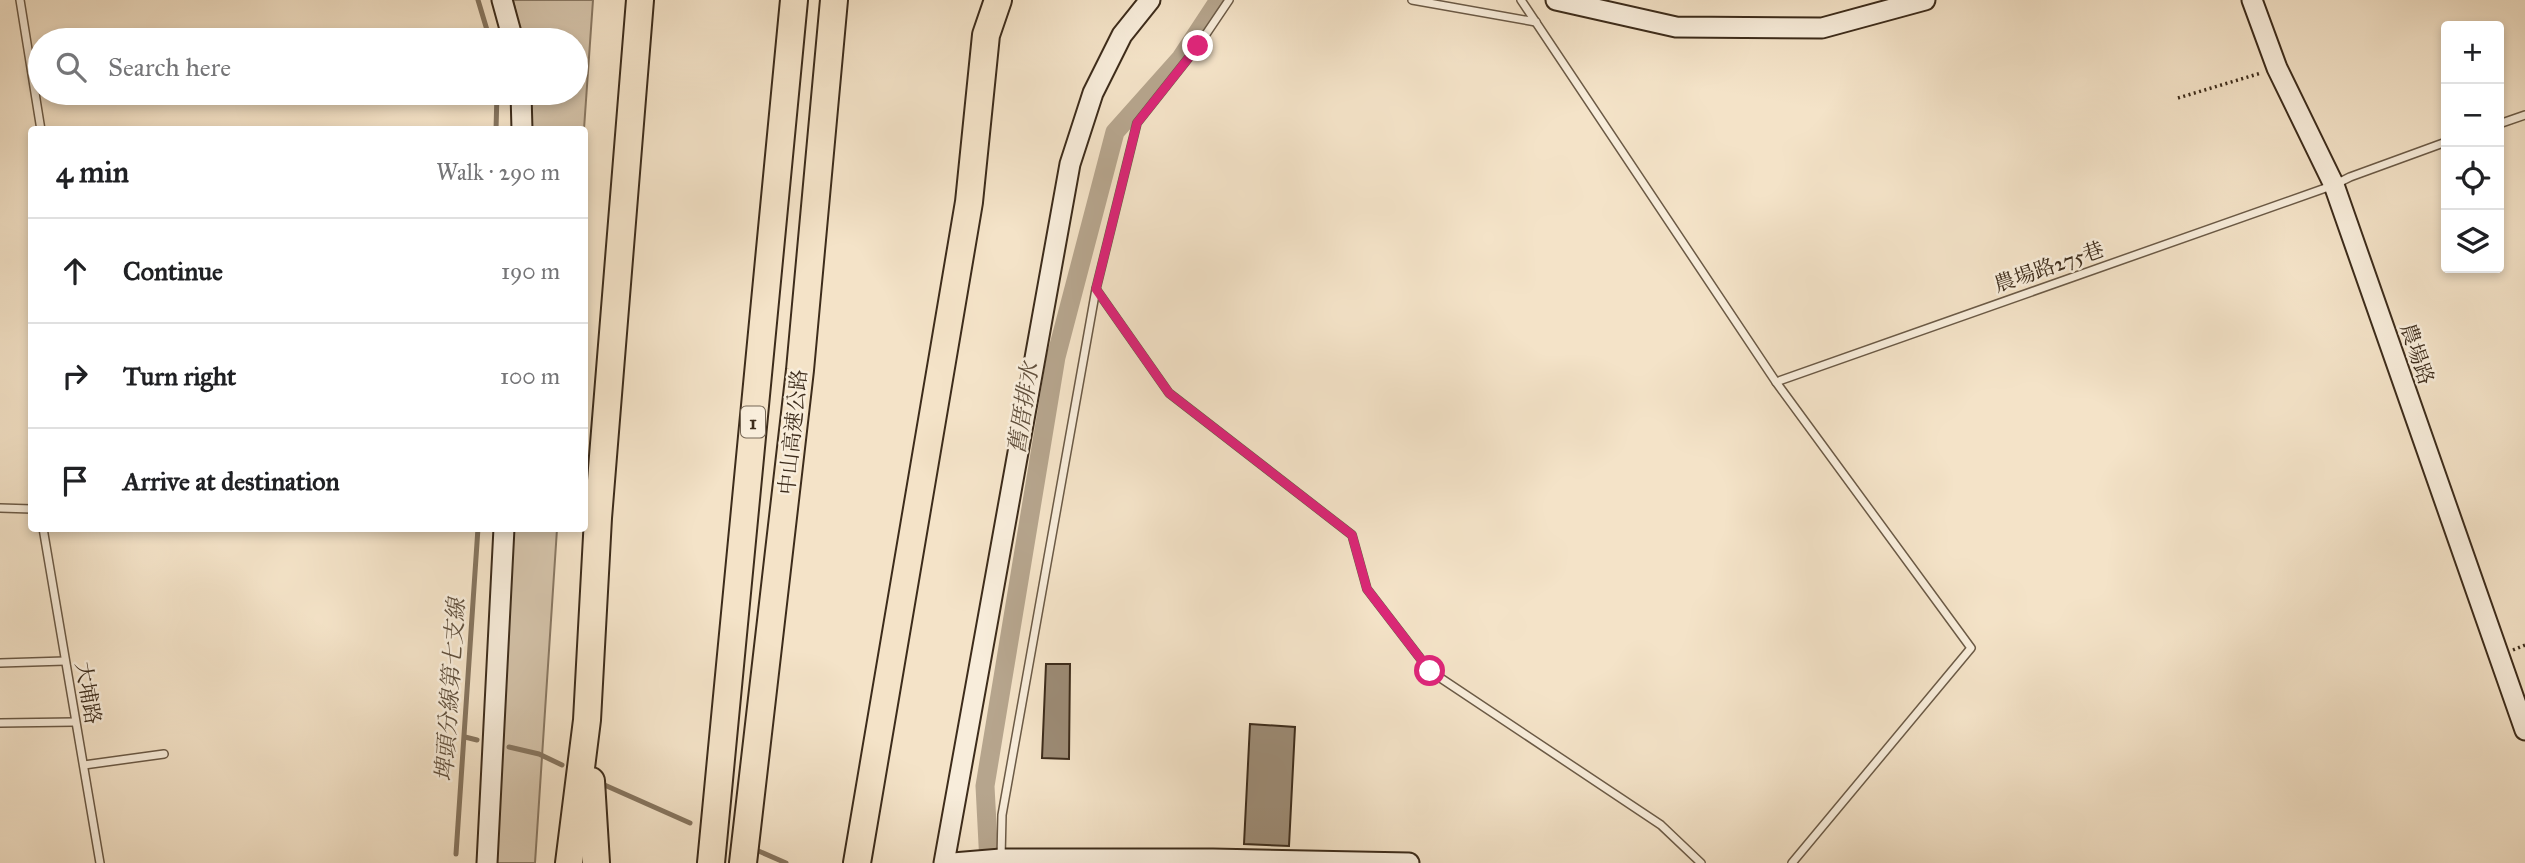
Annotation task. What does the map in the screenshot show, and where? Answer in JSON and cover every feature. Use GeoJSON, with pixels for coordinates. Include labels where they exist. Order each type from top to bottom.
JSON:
{"type":"FeatureCollection","features":[{"type":"Feature","properties":{"kind":"highway"},"geometry":{"type":"LineString","coordinates":[[582,859],[598,518],[640,0]]}},
{"type":"Feature","properties":{"kind":"highway","name":"中山高速公路"},"geometry":{"type":"LineString","coordinates":[[713,854],[794,0]]}},
{"type":"Feature","properties":{"kind":"highway","name":"中山高速公路"},"geometry":{"type":"LineString","coordinates":[[745,851],[800,370],[834,0]]}},
{"type":"Feature","properties":{"kind":"highway"},"geometry":{"type":"LineString","coordinates":[[858,863],[968,202],[990,0]]}},
{"type":"Feature","properties":{"kind":"highway"},"geometry":{"type":"LineString","coordinates":[[986,35],[998,0]]}},
{"type":"Feature","properties":{"kind":"street"},"geometry":{"type":"LineString","coordinates":[[502,0],[510,28]]}},
{"type":"Feature","properties":{"kind":"street"},"geometry":{"type":"LineString","coordinates":[[944,863],[1070,164],[1093,93],[1122,35],[1150,0]]}},
{"type":"Feature","properties":{"kind":"street"},"geometry":{"type":"LineString","coordinates":[[1556,0],[1676,27],[1822,28],[1925,0]]}},
{"type":"Feature","properties":{"kind":"street","name":"農場路"},"geometry":{"type":"LineString","coordinates":[[2252,0],[2277,68],[2333,185],[2525,730]]}},
{"type":"Feature","properties":{"kind":"street"},"geometry":{"type":"LineString","coordinates":[[521,105],[522,126]]}},
{"type":"Feature","properties":{"kind":"street"},"geometry":{"type":"LineString","coordinates":[[486,863],[504,532]]}},
{"type":"Feature","properties":{"kind":"street"},"geometry":{"type":"LineString","coordinates":[[953,863],[1213,859],[1409,863]]}},
{"type":"Feature","properties":{"kind":"lane"},"geometry":{"type":"LineString","coordinates":[[20,0],[28,50]]}},
{"type":"Feature","properties":{"kind":"lane"},"geometry":{"type":"LineString","coordinates":[[999,861],[1002,815],[1096,289],[1137,123],[1198,46],[1229,0]]}},
{"type":"Feature","properties":{"kind":"lane"},"geometry":{"type":"LineString","coordinates":[[1412,0],[1536,22]]}},
{"type":"Feature","properties":{"kind":"lane"},"geometry":{"type":"LineString","coordinates":[[1521,0],[1776,382],[1971,648],[1792,863]]}},
{"type":"Feature","properties":{"kind":"lane"},"geometry":{"type":"LineString","coordinates":[[37,105],[40,126]]}},
{"type":"Feature","properties":{"kind":"lane"},"geometry":{"type":"LineString","coordinates":[[2504,122],[2525,114]]}},
{"type":"Feature","properties":{"kind":"lane","name":"農場路275巷"},"geometry":{"type":"LineString","coordinates":[[1776,382],[2333,185],[2441,144]]}},
{"type":"Feature","properties":{"kind":"lane"},"geometry":{"type":"LineString","coordinates":[[1096,289],[1169,393],[1352,535],[1367,589],[1430,671],[1661,825],[1701,863]]}},
{"type":"Feature","properties":{"kind":"lane"},"geometry":{"type":"LineString","coordinates":[[0,508],[28,509]]}},
{"type":"Feature","properties":{"kind":"lane","name":"大埔路"},"geometry":{"type":"LineString","coordinates":[[44,532],[100,863]]}},
{"type":"Feature","properties":{"kind":"lane"},"geometry":{"type":"LineString","coordinates":[[0,663],[65,661]]}},
{"type":"Feature","properties":{"kind":"lane"},"geometry":{"type":"LineString","coordinates":[[0,723],[75,722]]}},
{"type":"Feature","properties":{"kind":"lane"},"geometry":{"type":"LineString","coordinates":[[84,765],[164,754]]}},
{"type":"Feature","properties":{"kind":"path"},"geometry":{"type":"LineString","coordinates":[[2178,98],[2277,68]]}},
{"type":"Feature","properties":{"kind":"shaded area"},"geometry":{"type":"Polygon","coordinates":[[[513,0],[593,0],[588,72],[588,28],[519,28],[513,0]]]}},
{"type":"Feature","properties":{"kind":"shaded area"},"geometry":{"type":"Polygon","coordinates":[[[531,105],[586,105],[584,126],[532,126],[531,105]]]}},
{"type":"Feature","properties":{"kind":"shaded area"},"geometry":{"type":"Polygon","coordinates":[[[510,532],[557,532],[535,863],[496,863],[510,532]]]}},
{"type":"Feature","properties":{"kind":"building"},"geometry":{"type":"Polygon","coordinates":[[[1046,664],[1070,664],[1069,759],[1042,758],[1046,664]]]}},
{"type":"Feature","properties":{"kind":"building"},"geometry":{"type":"Polygon","coordinates":[[[1250,724],[1295,727],[1289,846],[1244,844],[1250,724]]]}},
{"type":"Feature","properties":{"kind":"waterway","name":"埤頭分線第七支線"},"geometry":{"type":"LineString","coordinates":[[478,0],[486,28]]}},
{"type":"Feature","properties":{"kind":"waterway","name":"舊厝排水"},"geometry":{"type":"LineString","coordinates":[[989,863],[985,786],[1056,357],[1115,132],[1181,58],[1219,0]]}},
{"type":"Feature","properties":{"kind":"waterway","name":"埤頭分線第七支線"},"geometry":{"type":"LineString","coordinates":[[496,126],[497,105]]}},
{"type":"Feature","properties":{"kind":"waterway","name":"埤頭分線第七支線"},"geometry":{"type":"LineString","coordinates":[[456,854],[478,532]]}},
{"type":"Feature","properties":{"kind":"waterway"},"geometry":{"type":"LineString","coordinates":[[465,737],[477,740]]}},
{"type":"Feature","properties":{"kind":"waterway"},"geometry":{"type":"LineString","coordinates":[[509,747],[539,754],[562,765]]}},
{"type":"Feature","properties":{"kind":"waterway"},"geometry":{"type":"LineString","coordinates":[[600,783],[690,823]]}},
{"type":"Feature","properties":{"kind":"waterway"},"geometry":{"type":"LineString","coordinates":[[754,849],[786,863]]}},
{"type":"Feature","properties":{"kind":"route"},"geometry":{"type":"LineString","coordinates":[[1198,46],[1137,123],[1096,289],[1169,393],[1352,535],[1367,589],[1430,671]]}}]}
